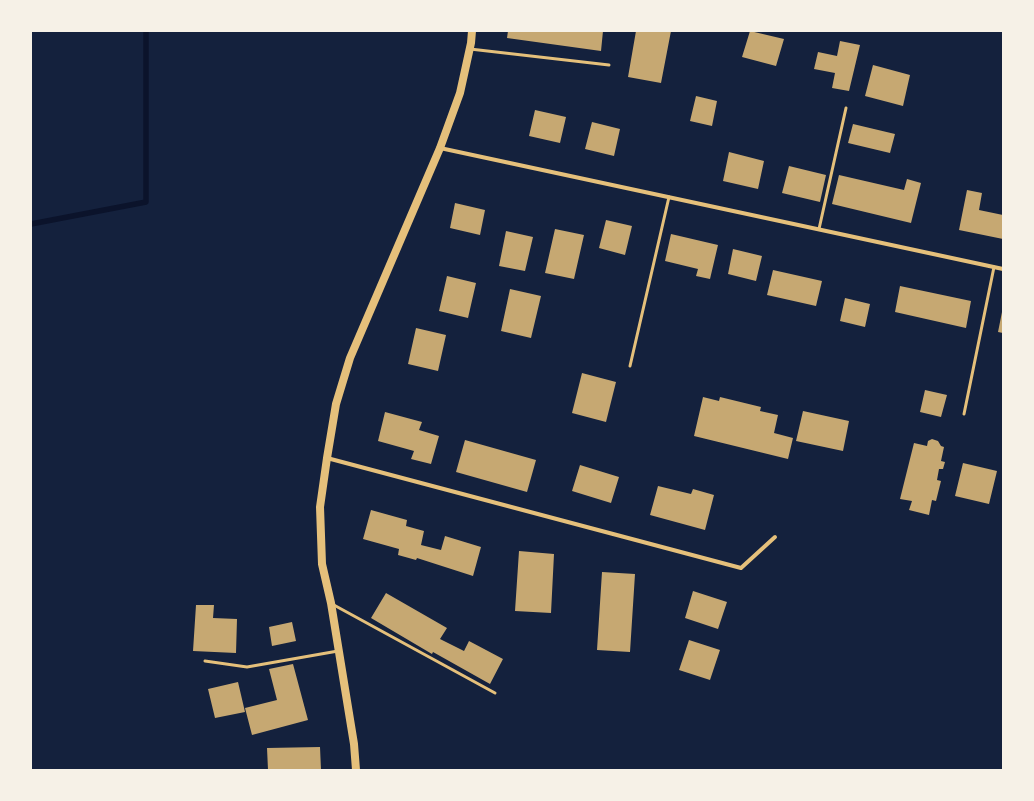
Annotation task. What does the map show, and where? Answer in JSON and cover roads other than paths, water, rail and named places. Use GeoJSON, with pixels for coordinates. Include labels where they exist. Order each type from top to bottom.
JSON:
{"type":"FeatureCollection","features":[{"type":"Feature","properties":{"kind":"main road"},"geometry":{"type":"LineString","coordinates":[[356,770],[354,744],[331,603],[322,564],[320,507],[327,458],[336,404],[350,358],[440,148],[460,93],[470,49],[472,31]]}},
{"type":"Feature","properties":{"kind":"street"},"geometry":{"type":"LineString","coordinates":[[440,148],[1003,269]]}},
{"type":"Feature","properties":{"kind":"street"},"geometry":{"type":"LineString","coordinates":[[327,458],[741,568],[775,538]]}},
{"type":"Feature","properties":{"kind":"lane"},"geometry":{"type":"LineString","coordinates":[[470,49],[609,65]]}},
{"type":"Feature","properties":{"kind":"lane"},"geometry":{"type":"LineString","coordinates":[[819,229],[846,108]]}},
{"type":"Feature","properties":{"kind":"lane"},"geometry":{"type":"LineString","coordinates":[[630,366],[669,197]]}},
{"type":"Feature","properties":{"kind":"lane"},"geometry":{"type":"LineString","coordinates":[[964,414],[994,267]]}},
{"type":"Feature","properties":{"kind":"lane"},"geometry":{"type":"LineString","coordinates":[[331,603],[495,694]]}},
{"type":"Feature","properties":{"kind":"lane"},"geometry":{"type":"LineString","coordinates":[[205,661],[247,667],[338,651]]}},
{"type":"Feature","properties":{"kind":"waterway"},"geometry":{"type":"LineString","coordinates":[[31,224],[146,202],[146,31]]}}]}
